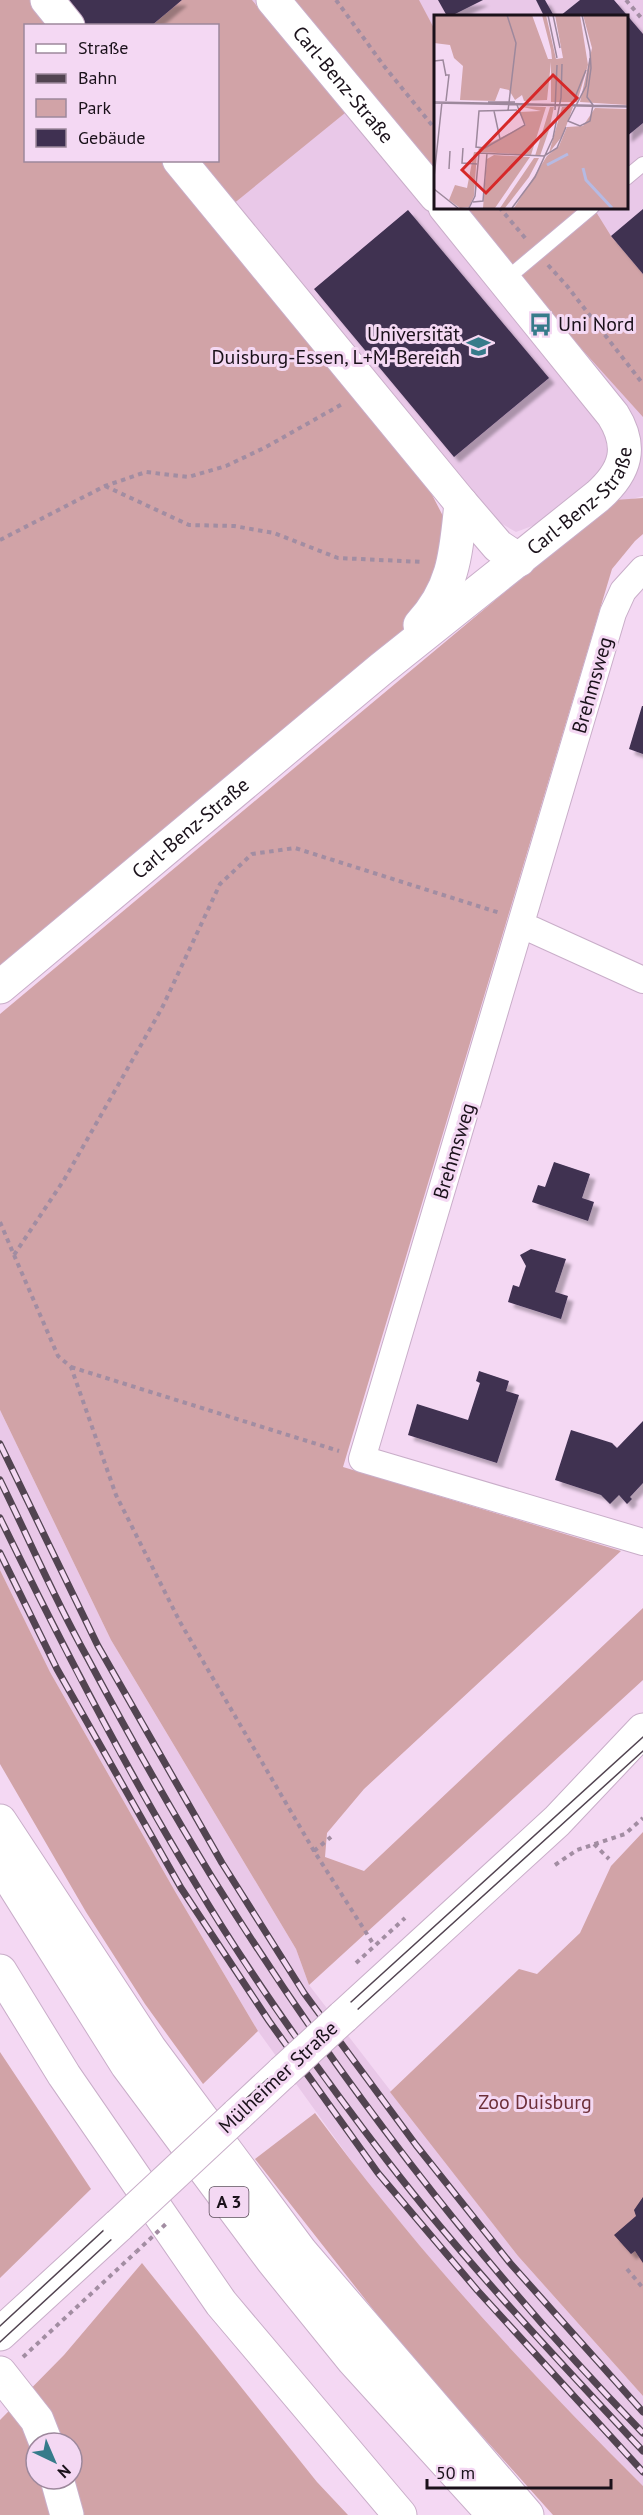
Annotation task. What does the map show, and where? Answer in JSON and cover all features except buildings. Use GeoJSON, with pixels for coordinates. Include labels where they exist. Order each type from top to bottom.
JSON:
{"type":"FeatureCollection","features":[{"type":"Feature","properties":{"kind":"main road"},"geometry":{"type":"LineString","coordinates":[[47,0],[66,24]]}},
{"type":"Feature","properties":{"kind":"main road","name":"Carl-Benz-Straße"},"geometry":{"type":"LineString","coordinates":[[273,0],[434,194]]}},
{"type":"Feature","properties":{"kind":"main road","name":"Carl-Benz-Straße"},"geometry":{"type":"LineString","coordinates":[[181,162],[498,546],[519,560]]}},
{"type":"Feature","properties":{"kind":"main road","name":"Carl-Benz-Straße"},"geometry":{"type":"LineString","coordinates":[[0,987],[381,669],[607,488],[620,469],[625,444],[623,434],[613,415],[446,208]]}},
{"type":"Feature","properties":{"kind":"main road","name":"Carl-Benz-Straße"},"geometry":{"type":"LineString","coordinates":[[381,669],[436,605],[446,589],[454,563],[461,502]]}},
{"type":"Feature","properties":{"kind":"main road","name":"Mülheimer Straße"},"geometry":{"type":"LineString","coordinates":[[0,2334],[557,1821],[643,1730]]}},
{"type":"Feature","properties":{"kind":"main road","name":"Mülheimer Straße"},"geometry":{"type":"LineString","coordinates":[[557,1821],[643,1762]]}},
{"type":"Feature","properties":{"kind":"main road","name":"A 3"},"geometry":{"type":"LineString","coordinates":[[0,1821],[150,2049],[301,2252],[527,2515]]}},
{"type":"Feature","properties":{"kind":"main road","name":"A 3"},"geometry":{"type":"LineString","coordinates":[[0,1863],[127,2065],[273,2261],[352,2360],[494,2515]]}},
{"type":"Feature","properties":{"kind":"main road"},"geometry":{"type":"LineString","coordinates":[[0,1971],[64,2075],[221,2303],[400,2515]]}},
{"type":"Feature","properties":{"kind":"main road"},"geometry":{"type":"LineString","coordinates":[[1,2374],[37,2420],[41,2431]]}},
{"type":"Feature","properties":{"kind":"main road"},"geometry":{"type":"LineString","coordinates":[[60,2491],[67,2515]]}},
{"type":"Feature","properties":{"kind":"street","name":"Brehmsweg"},"geometry":{"type":"LineString","coordinates":[[362,1459],[614,613],[623,591],[643,569]]}},
{"type":"Feature","properties":{"kind":"street"},"geometry":{"type":"LineString","coordinates":[[522,925],[643,980]]}},
{"type":"Feature","properties":{"kind":"street"},"geometry":{"type":"LineString","coordinates":[[362,1459],[643,1542]]}},
{"type":"Feature","properties":{"kind":"lane"},"geometry":{"type":"LineString","coordinates":[[628,177],[643,164]]}},
{"type":"Feature","properties":{"kind":"lane"},"geometry":{"type":"LineString","coordinates":[[504,281],[591,208]]}},
{"type":"Feature","properties":{"kind":"path"},"geometry":{"type":"LineString","coordinates":[[336,0],[384,66],[434,128]]}},
{"type":"Feature","properties":{"kind":"path"},"geometry":{"type":"LineString","coordinates":[[626,0],[643,20]]}},
{"type":"Feature","properties":{"kind":"path"},"geometry":{"type":"LineString","coordinates":[[500,208],[567,286],[643,384]]}},
{"type":"Feature","properties":{"kind":"path"},"geometry":{"type":"LineString","coordinates":[[0,540],[105,486],[146,472],[188,477],[226,466],[266,447],[367,389]]}},
{"type":"Feature","properties":{"kind":"path"},"geometry":{"type":"LineString","coordinates":[[105,486],[189,525],[234,526],[274,533],[338,558],[454,563]]}},
{"type":"Feature","properties":{"kind":"path"},"geometry":{"type":"LineString","coordinates":[[14,1255],[64,1180],[162,1008],[220,884],[252,854],[295,848],[504,914],[522,925]]}},
{"type":"Feature","properties":{"kind":"path"},"geometry":{"type":"LineString","coordinates":[[0,1222],[58,1356],[70,1367],[362,1459]]}},
{"type":"Feature","properties":{"kind":"path"},"geometry":{"type":"LineString","coordinates":[[70,1367],[116,1495],[186,1632],[314,1851],[374,1945]]}},
{"type":"Feature","properties":{"kind":"path"},"geometry":{"type":"LineString","coordinates":[[551,1867],[577,1850],[625,1833],[643,1818]]}},
{"type":"Feature","properties":{"kind":"path"},"geometry":{"type":"LineString","coordinates":[[314,1851],[331,1838]]}},
{"type":"Feature","properties":{"kind":"path"},"geometry":{"type":"LineString","coordinates":[[594,1844],[609,1859]]}},
{"type":"Feature","properties":{"kind":"path"},"geometry":{"type":"LineString","coordinates":[[1,2374],[136,2252]]}},
{"type":"Feature","properties":{"kind":"path"},"geometry":{"type":"LineString","coordinates":[[627,2269],[643,2288]]}},
{"type":"Feature","properties":{"kind":"shaded area","name":"Universität Duisburg-Essen, L+M-Bereich"},"geometry":{"type":"Polygon","coordinates":[[[33,0],[643,0],[643,496],[516,532],[490,517],[164,162],[219,162],[219,24],[53,24],[33,0]]]}},
{"type":"Feature","properties":{"kind":"shaded area"},"geometry":{"type":"Polygon","coordinates":[[[0,1410],[111,1640],[296,1949],[309,1985],[518,2256],[643,2396],[643,2486],[573,2417],[465,2300],[368,2184],[258,2031],[50,1672],[0,1570],[0,1410]]]}},
{"type":"Feature","properties":{"kind":"green space"},"geometry":{"type":"Polygon","coordinates":[[[0,0],[33,0],[53,24],[24,24],[24,162],[164,162],[427,485],[444,518],[442,565],[403,632],[0,970],[0,0]]]}},
{"type":"Feature","properties":{"kind":"green space"},"geometry":{"type":"Polygon","coordinates":[[[182,0],[252,0],[345,113],[232,205],[197,162],[219,162],[219,24],[153,24],[182,0]]]}},
{"type":"Feature","properties":{"kind":"green space"},"geometry":{"type":"Polygon","coordinates":[[[289,0],[419,0],[434,28],[434,179],[289,0]]]}},
{"type":"Feature","properties":{"kind":"green space"},"geometry":{"type":"Polygon","coordinates":[[[458,208],[594,208],[611,236],[643,274],[643,417],[495,253],[458,208]]]}},
{"type":"Feature","properties":{"kind":"green space"},"geometry":{"type":"Polygon","coordinates":[[[643,498],[643,534],[612,569],[343,1467],[621,1551],[364,1789],[327,1833],[325,1857],[364,1871],[643,1608],[643,1680],[309,1985],[296,1949],[111,1640],[0,1410],[0,1014],[615,500],[643,498]]]}},
{"type":"Feature","properties":{"kind":"green space"},"geometry":{"type":"Polygon","coordinates":[[[0,1570],[50,1672],[258,2031],[203,2084],[145,2004],[86,1912],[0,1764],[0,1570]]]}},
{"type":"Feature","properties":{"kind":"green space","name":"Zoo Duisburg"},"geometry":{"type":"Polygon","coordinates":[[[643,1832],[643,2396],[518,2256],[390,2092],[519,1969],[537,1974],[580,1933],[611,1866],[643,1832]]]}},
{"type":"Feature","properties":{"kind":"green space"},"geometry":{"type":"Polygon","coordinates":[[[0,2052],[91,2189],[0,2278],[0,2052]]]}},
{"type":"Feature","properties":{"kind":"green space"},"geometry":{"type":"Polygon","coordinates":[[[315,2113],[391,2211],[472,2306],[513,2352],[643,2486],[643,2515],[553,2515],[405,2350],[255,2159],[315,2113]]]}},
{"type":"Feature","properties":{"kind":"green space"},"geometry":{"type":"Polygon","coordinates":[[[142,2263],[317,2482],[348,2515],[0,2515],[0,2420],[64,2355],[142,2263]]]}},
{"type":"Feature","properties":{"kind":"tram line"},"geometry":{"type":"LineString","coordinates":[[0,2326],[340,2012],[643,1737]]}},
{"type":"Feature","properties":{"kind":"tram line"},"geometry":{"type":"LineString","coordinates":[[0,2342],[346,2020],[643,1751]]}},
{"type":"Feature","properties":{"kind":"railway"},"geometry":{"type":"LineString","coordinates":[[0,1444],[98,1646],[222,1863],[304,1993],[416,2145],[510,2263],[643,2412]]}},
{"type":"Feature","properties":{"kind":"railway"},"geometry":{"type":"LineString","coordinates":[[0,1480],[64,1614],[102,1684],[178,1820],[257,1949],[358,2094],[467,2235],[582,2369],[643,2433]]}},
{"type":"Feature","properties":{"kind":"railway"},"geometry":{"type":"LineString","coordinates":[[0,1518],[69,1656],[142,1792],[216,1918],[287,2025],[389,2163],[449,2238],[643,2451]]}},
{"type":"Feature","properties":{"kind":"railway"},"geometry":{"type":"LineString","coordinates":[[0,1553],[57,1669],[181,1888],[269,2021],[378,2173],[477,2290],[643,2472]]}},
{"type":"Feature","properties":{"kind":"place","name":"Uni Nord"},"geometry":{"type":"Point","coordinates":[540,324]}},
{"type":"Feature","properties":{"kind":"place","name":"Universität Duisburg-Essen, L+M-Bereich"},"geometry":{"type":"Point","coordinates":[478,346]}}]}
